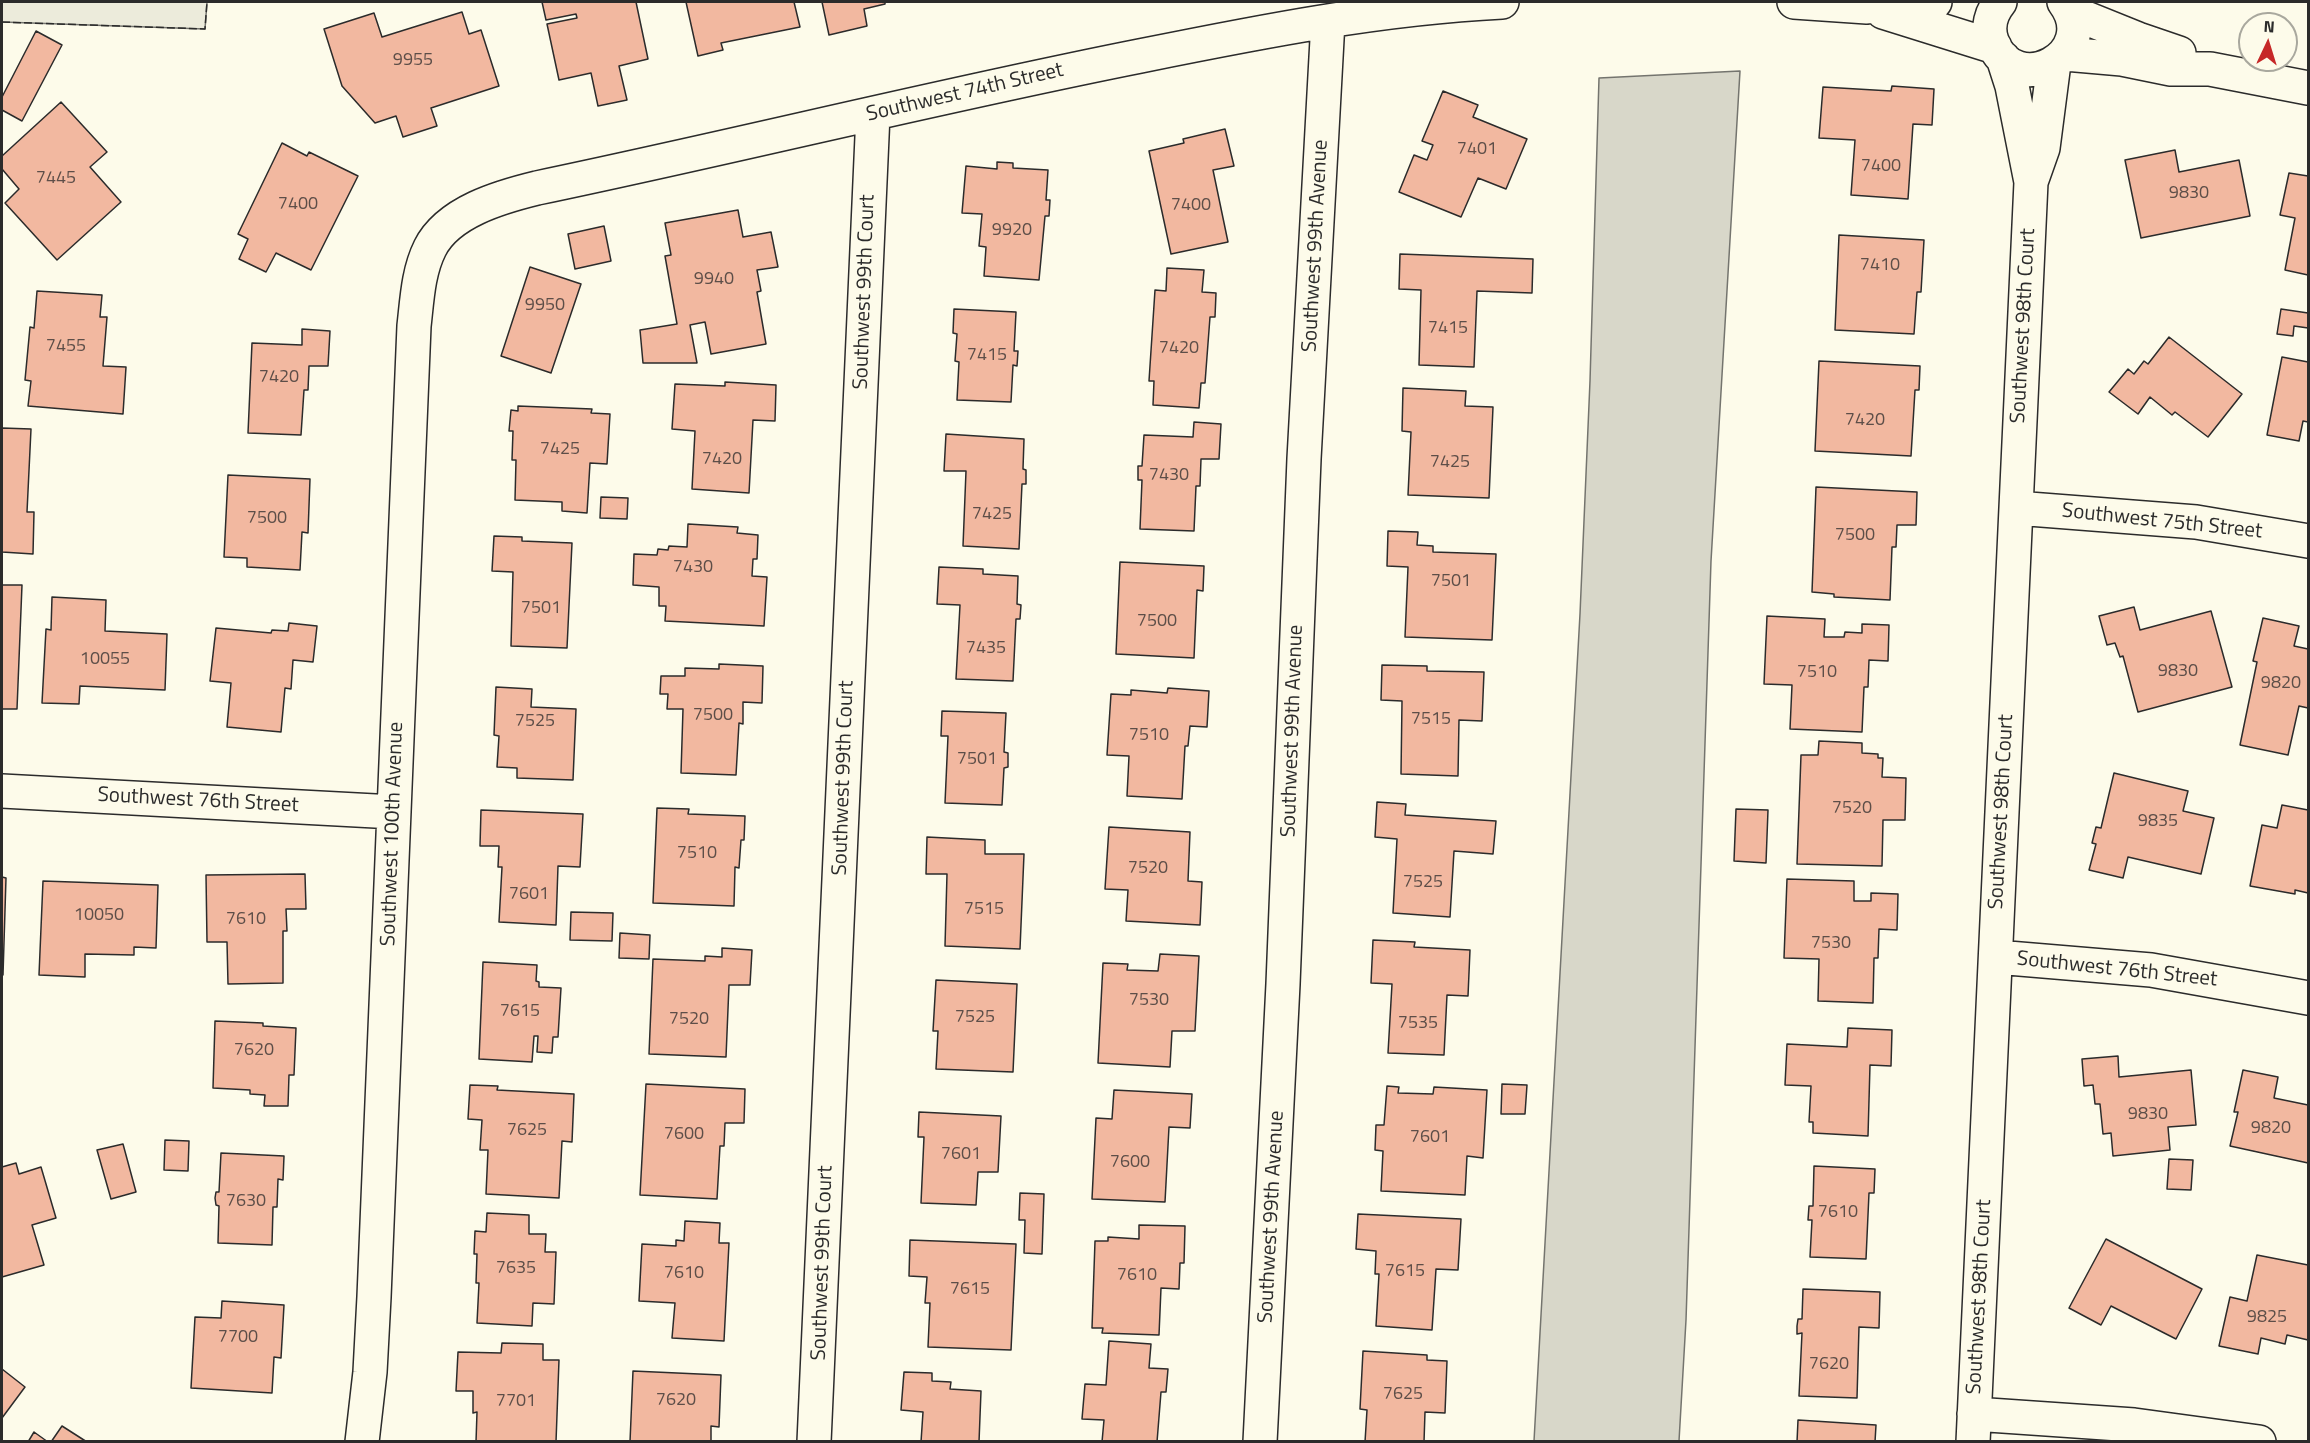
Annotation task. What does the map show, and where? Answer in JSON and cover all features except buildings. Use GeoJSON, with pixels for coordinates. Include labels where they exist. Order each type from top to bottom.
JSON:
{"type":"FeatureCollection","features":[{"type":"Feature","properties":{"kind":"street","name":"Southwest 74th Street"},"geometry":{"type":"LineString","coordinates":[[441,232],[476,209],[522,192],[1052,74],[1328,21],[1473,3],[1502,2]]}},
{"type":"Feature","properties":{"kind":"street"},"geometry":{"type":"LineString","coordinates":[[1794,2],[1867,7],[1904,2],[1935,2]]}},
{"type":"Feature","properties":{"kind":"street","name":"Southwest 98th Court"},"geometry":{"type":"LineString","coordinates":[[1973,1428],[2031,182],[2012,86],[1990,37],[1991,2]]}},
{"type":"Feature","properties":{"kind":"street"},"geometry":{"type":"LineString","coordinates":[[2066,5],[2138,39],[2183,54],[2210,69]]}},
{"type":"Feature","properties":{"kind":"street","name":"Southwest 98th Court"},"geometry":{"type":"LineString","coordinates":[[2031,182],[2043,148],[2059,58],[2072,41],[2074,27],[2066,5]]}},
{"type":"Feature","properties":{"kind":"street"},"geometry":{"type":"LineString","coordinates":[[1867,7],[1999,53],[2014,66],[2027,70],[2041,69],[2059,58],[2122,59],[2171,69],[2210,69],[2308,88]]}},
{"type":"Feature","properties":{"kind":"street","name":"Southwest 99th Avenue"},"geometry":{"type":"LineString","coordinates":[[1260,1442],[1284,972],[1304,459],[1328,21]]}},
{"type":"Feature","properties":{"kind":"street","name":"Southwest 99th Court"},"geometry":{"type":"LineString","coordinates":[[814,1442],[873,114]]}},
{"type":"Feature","properties":{"kind":"street","name":"Southwest 100th Avenue"},"geometry":{"type":"LineString","coordinates":[[362,1442],[374,1308],[414,326],[417,296],[424,265],[429,250],[441,232]]}},
{"type":"Feature","properties":{"kind":"street","name":"Southwest 75th Street"},"geometry":{"type":"LineString","coordinates":[[2016,508],[2184,520],[2308,541]]}},
{"type":"Feature","properties":{"kind":"street","name":"Southwest 76th Street"},"geometry":{"type":"LineString","coordinates":[[2,791],[394,812]]}},
{"type":"Feature","properties":{"kind":"street","name":"Southwest 76th Street"},"geometry":{"type":"LineString","coordinates":[[1996,957],[2151,970],[2308,998]]}},
{"type":"Feature","properties":{"kind":"street"},"geometry":{"type":"LineString","coordinates":[[1973,1428],[2134,1425],[2259,1442]]}},
{"type":"Feature","properties":{"kind":"shaded area"},"geometry":{"type":"Polygon","coordinates":[[[2,2],[207,2],[205,29],[2,22],[2,2]]]}},
{"type":"Feature","properties":{"kind":"shaded area"},"geometry":{"type":"Polygon","coordinates":[[[1740,71],[1711,561],[1686,1320],[1679,1441],[1534,1441],[1580,614],[1599,78],[1740,71]]]}},
{"type":"Feature","properties":{"kind":"fence"},"geometry":{"type":"LineString","coordinates":[[2,22],[205,29],[207,2]]}}]}
